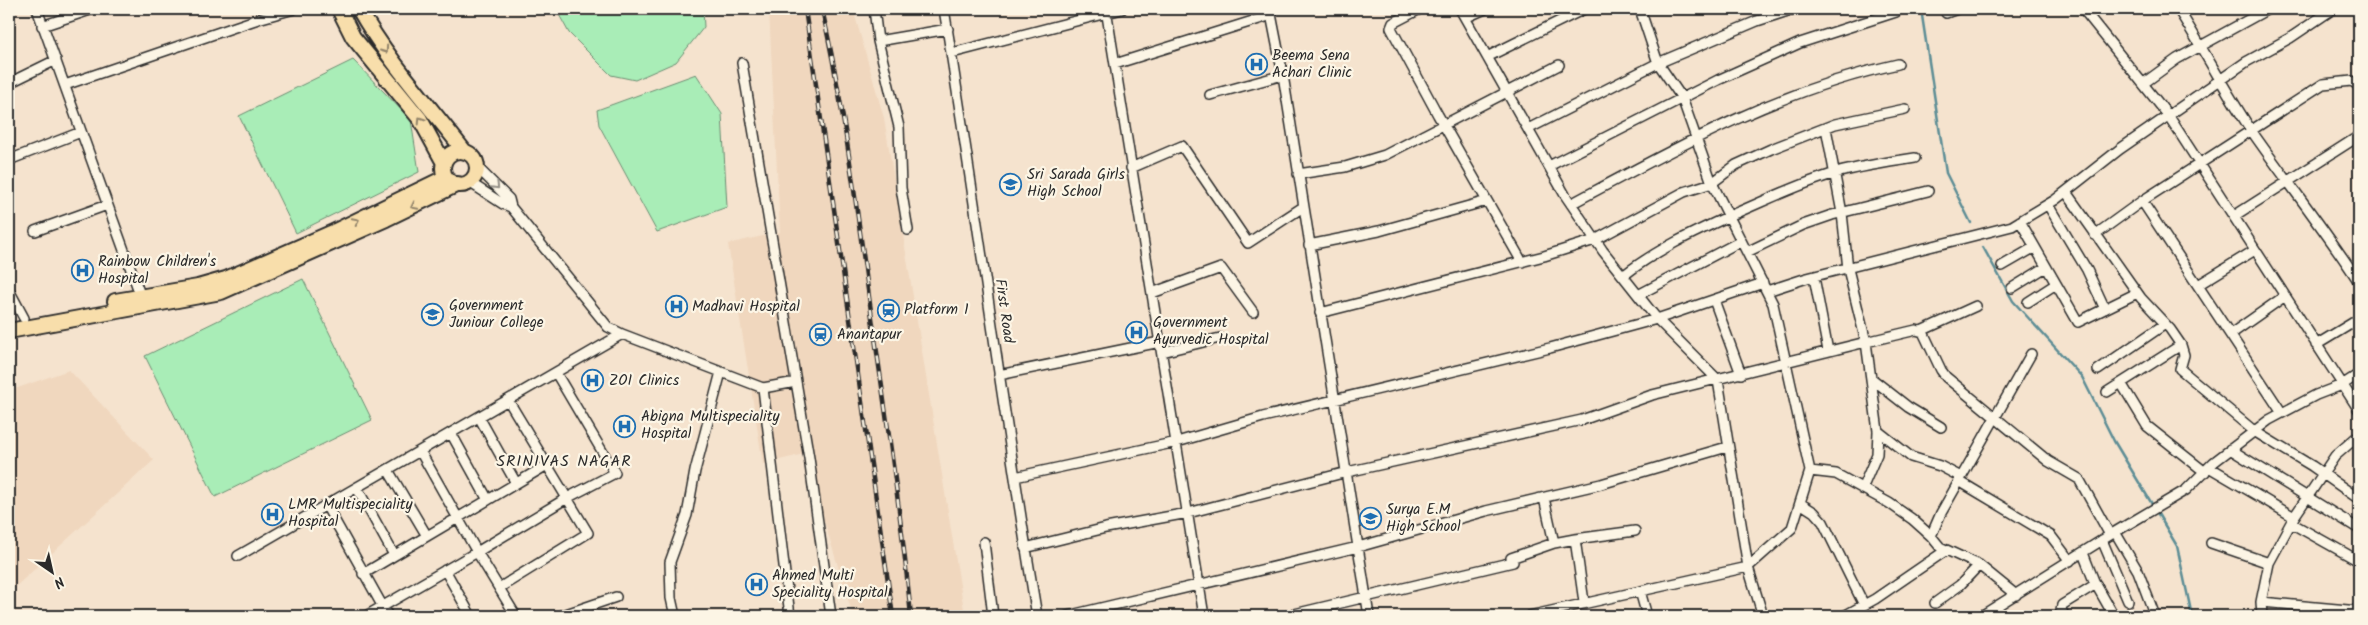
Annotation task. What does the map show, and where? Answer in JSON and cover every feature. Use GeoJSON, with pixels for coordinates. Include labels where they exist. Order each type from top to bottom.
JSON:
{"type":"FeatureCollection","features":[{"type":"Feature","properties":{"kind":"highway"},"geometry":{"type":"LineString","coordinates":[[339,9],[357,42],[420,119],[454,176]]}},
{"type":"Feature","properties":{"kind":"highway"},"geometry":{"type":"LineString","coordinates":[[9,321],[142,301],[199,297],[239,286],[386,220],[454,176],[476,173],[477,167],[474,158],[465,152],[396,67],[373,34],[359,9]]}},
{"type":"Feature","properties":{"kind":"highway"},"geometry":{"type":"LineString","coordinates":[[454,176],[450,154],[465,152]]}},
{"type":"Feature","properties":{"kind":"highway"},"geometry":{"type":"LineString","coordinates":[[9,331],[142,301]]}},
{"type":"Feature","properties":{"kind":"street"},"geometry":{"type":"LineString","coordinates":[[37,9],[142,301]]}},
{"type":"Feature","properties":{"kind":"street"},"geometry":{"type":"LineString","coordinates":[[42,26],[94,9]]}},
{"type":"Feature","properties":{"kind":"street"},"geometry":{"type":"LineString","coordinates":[[255,9],[258,19]]}},
{"type":"Feature","properties":{"kind":"street"},"geometry":{"type":"LineString","coordinates":[[65,85],[258,19],[294,9]]}},
{"type":"Feature","properties":{"kind":"street"},"geometry":{"type":"LineString","coordinates":[[874,9],[878,41],[899,127],[901,188],[908,230]]}},
{"type":"Feature","properties":{"kind":"street","name":"First Road"},"geometry":{"type":"LineString","coordinates":[[944,9],[970,170],[1036,616]]}},
{"type":"Feature","properties":{"kind":"street"},"geometry":{"type":"LineString","coordinates":[[952,53],[1106,11],[1122,9]]}},
{"type":"Feature","properties":{"kind":"street"},"geometry":{"type":"LineString","coordinates":[[1420,9],[1393,23],[1392,28],[1444,125],[1522,262]]}},
{"type":"Feature","properties":{"kind":"street"},"geometry":{"type":"LineString","coordinates":[[1460,9],[1506,93],[1571,204],[1595,240],[1657,318],[1718,380],[1748,568],[1763,616]]}},
{"type":"Feature","properties":{"kind":"street"},"geometry":{"type":"LineString","coordinates":[[1464,18],[1485,9]]}},
{"type":"Feature","properties":{"kind":"street"},"geometry":{"type":"LineString","coordinates":[[1487,56],[1584,9]]}},
{"type":"Feature","properties":{"kind":"street"},"geometry":{"type":"LineString","coordinates":[[1529,616],[1584,602],[1748,568],[1792,528],[1810,470],[1773,304],[1712,183],[1682,98],[1658,63],[1640,9]]}},
{"type":"Feature","properties":{"kind":"street"},"geometry":{"type":"LineString","coordinates":[[1528,129],[1658,63],[1756,21],[1794,9]]}},
{"type":"Feature","properties":{"kind":"street"},"geometry":{"type":"LineString","coordinates":[[1946,13],[1956,9]]}},
{"type":"Feature","properties":{"kind":"street"},"geometry":{"type":"LineString","coordinates":[[2083,9],[2168,115],[2359,410]]}},
{"type":"Feature","properties":{"kind":"street"},"geometry":{"type":"LineString","coordinates":[[2178,9],[2201,46],[2219,81],[2252,132],[2339,251],[2359,282]]}},
{"type":"Feature","properties":{"kind":"street"},"geometry":{"type":"LineString","coordinates":[[2144,83],[2178,59],[2268,9]]}},
{"type":"Feature","properties":{"kind":"street"},"geometry":{"type":"LineString","coordinates":[[1014,477],[1177,442],[1263,417],[1550,348],[1714,300],[1991,233],[2020,221],[2048,205],[2120,149],[2168,115],[2246,62],[2290,38],[2333,9]]}},
{"type":"Feature","properties":{"kind":"street"},"geometry":{"type":"LineString","coordinates":[[1106,11],[1204,616]]}},
{"type":"Feature","properties":{"kind":"street"},"geometry":{"type":"LineString","coordinates":[[1115,64],[1271,12],[1283,75],[1369,616]]}},
{"type":"Feature","properties":{"kind":"street"},"geometry":{"type":"LineString","coordinates":[[1549,166],[1682,98],[1800,43],[1896,12]]}},
{"type":"Feature","properties":{"kind":"street"},"geometry":{"type":"LineString","coordinates":[[878,41],[948,29]]}},
{"type":"Feature","properties":{"kind":"street"},"geometry":{"type":"LineString","coordinates":[[9,83],[56,60]]}},
{"type":"Feature","properties":{"kind":"street"},"geometry":{"type":"LineString","coordinates":[[742,63],[796,382],[832,616]]}},
{"type":"Feature","properties":{"kind":"street"},"geometry":{"type":"LineString","coordinates":[[1571,204],[1696,137],[1754,110],[1816,85],[1898,64]]}},
{"type":"Feature","properties":{"kind":"street"},"geometry":{"type":"LineString","coordinates":[[1298,174],[1371,161],[1559,66]]}},
{"type":"Feature","properties":{"kind":"street"},"geometry":{"type":"LineString","coordinates":[[1210,95],[1283,75]]}},
{"type":"Feature","properties":{"kind":"street"},"geometry":{"type":"LineString","coordinates":[[2096,235],[2142,201],[2252,132],[2323,84],[2352,82],[2359,86]]}},
{"type":"Feature","properties":{"kind":"street"},"geometry":{"type":"LineString","coordinates":[[1320,313],[1522,262],[1595,240],[1684,192],[1712,183],[1736,165],[1826,128],[1905,109]]}},
{"type":"Feature","properties":{"kind":"street"},"geometry":{"type":"LineString","coordinates":[[1826,128],[1842,213],[1848,269],[1866,342],[1878,431],[1877,454],[1862,489]]}},
{"type":"Feature","properties":{"kind":"street"},"geometry":{"type":"LineString","coordinates":[[9,160],[81,132]]}},
{"type":"Feature","properties":{"kind":"street"},"geometry":{"type":"LineString","coordinates":[[2234,216],[2359,136]]}},
{"type":"Feature","properties":{"kind":"street"},"geometry":{"type":"LineString","coordinates":[[1131,168],[1182,146],[1248,243],[1303,208]]}},
{"type":"Feature","properties":{"kind":"street"},"geometry":{"type":"LineString","coordinates":[[1623,276],[1641,262],[1669,245],[1802,184],[1834,173],[1915,158]]}},
{"type":"Feature","properties":{"kind":"street"},"geometry":{"type":"LineString","coordinates":[[477,167],[509,199],[511,207],[608,327],[763,388],[796,382]]}},
{"type":"Feature","properties":{"kind":"street"},"geometry":{"type":"LineString","coordinates":[[454,176],[511,207]]}},
{"type":"Feature","properties":{"kind":"street"},"geometry":{"type":"LineString","coordinates":[[1747,252],[1803,225],[1928,191]]}},
{"type":"Feature","properties":{"kind":"street"},"geometry":{"type":"LineString","coordinates":[[2066,192],[2137,293],[2166,324],[2181,345],[2184,355],[2180,369],[2254,431],[2359,499]]}},
{"type":"Feature","properties":{"kind":"street"},"geometry":{"type":"LineString","coordinates":[[1309,245],[1379,231],[1487,200]]}},
{"type":"Feature","properties":{"kind":"street"},"geometry":{"type":"LineString","coordinates":[[2142,201],[2282,413]]}},
{"type":"Feature","properties":{"kind":"street"},"geometry":{"type":"LineString","coordinates":[[34,231],[107,204]]}},
{"type":"Feature","properties":{"kind":"street"},"geometry":{"type":"LineString","coordinates":[[2048,205],[2087,270],[2105,309]]}},
{"type":"Feature","properties":{"kind":"street"},"geometry":{"type":"LineString","coordinates":[[2020,221],[2078,322],[2137,293]]}},
{"type":"Feature","properties":{"kind":"street"},"geometry":{"type":"LineString","coordinates":[[1638,295],[1741,241]]}},
{"type":"Feature","properties":{"kind":"street"},"geometry":{"type":"LineString","coordinates":[[2002,266],[2035,247]]}},
{"type":"Feature","properties":{"kind":"street"},"geometry":{"type":"LineString","coordinates":[[2198,284],[2256,250]]}},
{"type":"Feature","properties":{"kind":"street"},"geometry":{"type":"LineString","coordinates":[[2012,288],[2046,267]]}},
{"type":"Feature","properties":{"kind":"street"},"geometry":{"type":"LineString","coordinates":[[1152,293],[1221,268],[1253,312]]}},
{"type":"Feature","properties":{"kind":"street"},"geometry":{"type":"LineString","coordinates":[[1814,277],[1828,351]]}},
{"type":"Feature","properties":{"kind":"street"},"geometry":{"type":"LineString","coordinates":[[2028,302],[2056,284]]}},
{"type":"Feature","properties":{"kind":"street"},"geometry":{"type":"LineString","coordinates":[[9,290],[24,318]]}},
{"type":"Feature","properties":{"kind":"street"},"geometry":{"type":"LineString","coordinates":[[2231,334],[2285,296]]}},
{"type":"Feature","properties":{"kind":"street"},"geometry":{"type":"LineString","coordinates":[[1714,300],[1741,374]]}},
{"type":"Feature","properties":{"kind":"street"},"geometry":{"type":"LineString","coordinates":[[1025,548],[1106,528],[1188,513],[1346,472],[1582,420],[1652,395],[1741,374],[1786,360],[1921,330],[1976,306]]}},
{"type":"Feature","properties":{"kind":"street"},"geometry":{"type":"LineString","coordinates":[[2316,345],[2359,319]]}},
{"type":"Feature","properties":{"kind":"street"},"geometry":{"type":"LineString","coordinates":[[2098,370],[2166,324]]}},
{"type":"Feature","properties":{"kind":"street"},"geometry":{"type":"LineString","coordinates":[[1921,330],[1928,338],[1943,374],[2052,464],[2079,479],[2109,535],[2138,572],[2155,616]]}},
{"type":"Feature","properties":{"kind":"street"},"geometry":{"type":"LineString","coordinates":[[238,556],[622,334]]}},
{"type":"Feature","properties":{"kind":"street"},"geometry":{"type":"LineString","coordinates":[[1162,352],[1220,338]]}},
{"type":"Feature","properties":{"kind":"street"},"geometry":{"type":"LineString","coordinates":[[999,375],[1160,342]]}},
{"type":"Feature","properties":{"kind":"street"},"geometry":{"type":"LineString","coordinates":[[2108,392],[2181,345]]}},
{"type":"Feature","properties":{"kind":"street"},"geometry":{"type":"LineString","coordinates":[[1931,536],[1994,418],[2031,354]]}},
{"type":"Feature","properties":{"kind":"street"},"geometry":{"type":"LineString","coordinates":[[675,616],[670,598],[670,562],[687,515],[695,471],[721,372]]}},
{"type":"Feature","properties":{"kind":"street"},"geometry":{"type":"LineString","coordinates":[[366,616],[567,498],[615,473],[556,373]]}},
{"type":"Feature","properties":{"kind":"street"},"geometry":{"type":"LineString","coordinates":[[1981,616],[2109,535],[2186,490],[2230,449],[2282,413],[2316,395],[2342,385],[2359,374]]}},
{"type":"Feature","properties":{"kind":"street"},"geometry":{"type":"LineString","coordinates":[[1871,378],[1908,407],[1941,427]]}},
{"type":"Feature","properties":{"kind":"street"},"geometry":{"type":"LineString","coordinates":[[2121,383],[2147,426],[2207,469],[2359,561]]}},
{"type":"Feature","properties":{"kind":"street"},"geometry":{"type":"LineString","coordinates":[[763,388],[790,616]]}},
{"type":"Feature","properties":{"kind":"street"},"geometry":{"type":"LineString","coordinates":[[499,588],[588,534],[508,400]]}},
{"type":"Feature","properties":{"kind":"street"},"geometry":{"type":"LineString","coordinates":[[479,417],[516,483]]}},
{"type":"Feature","properties":{"kind":"street"},"geometry":{"type":"LineString","coordinates":[[1878,431],[1911,457],[1940,466],[2051,536],[2070,561]]}},
{"type":"Feature","properties":{"kind":"street"},"geometry":{"type":"LineString","coordinates":[[450,433],[488,500]]}},
{"type":"Feature","properties":{"kind":"street"},"geometry":{"type":"LineString","coordinates":[[2262,616],[2261,602],[2269,563],[2293,520],[2335,456],[2359,435]]}},
{"type":"Feature","properties":{"kind":"street"},"geometry":{"type":"LineString","coordinates":[[1067,616],[1358,547],[1477,514],[1601,484],[1728,447]]}},
{"type":"Feature","properties":{"kind":"street"},"geometry":{"type":"LineString","coordinates":[[2230,449],[2359,529]]}},
{"type":"Feature","properties":{"kind":"street"},"geometry":{"type":"LineString","coordinates":[[420,451],[477,552],[516,616]]}},
{"type":"Feature","properties":{"kind":"street"},"geometry":{"type":"LineString","coordinates":[[363,574],[458,519],[547,464]]}},
{"type":"Feature","properties":{"kind":"street"},"geometry":{"type":"LineString","coordinates":[[388,470],[427,536]]}},
{"type":"Feature","properties":{"kind":"street"},"geometry":{"type":"LineString","coordinates":[[1810,470],[1836,474],[1912,519],[1945,551],[1979,564],[2016,595]]}},
{"type":"Feature","properties":{"kind":"street"},"geometry":{"type":"LineString","coordinates":[[356,488],[394,555]]}},
{"type":"Feature","properties":{"kind":"street"},"geometry":{"type":"LineString","coordinates":[[1544,498],[1554,542]]}},
{"type":"Feature","properties":{"kind":"street"},"geometry":{"type":"LineString","coordinates":[[1800,503],[1814,512],[1823,522],[1864,605]]}},
{"type":"Feature","properties":{"kind":"street"},"geometry":{"type":"LineString","coordinates":[[326,505],[388,616]]}},
{"type":"Feature","properties":{"kind":"street"},"geometry":{"type":"LineString","coordinates":[[1286,616],[1366,598],[1512,560],[1554,542],[1635,532]]}},
{"type":"Feature","properties":{"kind":"street"},"geometry":{"type":"LineString","coordinates":[[2109,535],[2128,601]]}},
{"type":"Feature","properties":{"kind":"street"},"geometry":{"type":"LineString","coordinates":[[1575,539],[1584,602]]}},
{"type":"Feature","properties":{"kind":"street"},"geometry":{"type":"LineString","coordinates":[[984,542],[993,616]]}},
{"type":"Feature","properties":{"kind":"street"},"geometry":{"type":"LineString","coordinates":[[2211,543],[2269,563]]}},
{"type":"Feature","properties":{"kind":"street"},"geometry":{"type":"LineString","coordinates":[[1844,616],[1864,605],[1945,551]]}},
{"type":"Feature","properties":{"kind":"street"},"geometry":{"type":"LineString","coordinates":[[2083,553],[2096,584],[2114,616]]}},
{"type":"Feature","properties":{"kind":"street"},"geometry":{"type":"LineString","coordinates":[[1935,603],[1960,585],[1979,564]]}},
{"type":"Feature","properties":{"kind":"street"},"geometry":{"type":"LineString","coordinates":[[445,570],[471,616]]}},
{"type":"Feature","properties":{"kind":"street"},"geometry":{"type":"LineString","coordinates":[[2065,616],[2061,610],[2062,605],[2096,584]]}},
{"type":"Feature","properties":{"kind":"street"},"geometry":{"type":"LineString","coordinates":[[1640,590],[1647,616]]}},
{"type":"Feature","properties":{"kind":"street"},"geometry":{"type":"LineString","coordinates":[[560,616],[616,597]]}},
{"type":"Feature","properties":{"kind":"street"},"geometry":{"type":"LineString","coordinates":[[2261,602],[2359,611]]}},
{"type":"Feature","properties":{"kind":"shaded area"},"geometry":{"type":"Polygon","coordinates":[[[769,9],[853,9],[884,118],[965,616],[853,616],[804,454],[763,464],[728,244],[780,232],[769,9]]]}},
{"type":"Feature","properties":{"kind":"shaded area"},"geometry":{"type":"Polygon","coordinates":[[[69,370],[154,460],[14,588],[9,581],[9,391],[69,370]]]}},
{"type":"Feature","properties":{"kind":"green space"},"geometry":{"type":"Polygon","coordinates":[[[556,9],[703,9],[704,27],[676,62],[635,80],[611,75],[569,33],[556,9]]]}},
{"type":"Feature","properties":{"kind":"green space"},"geometry":{"type":"Polygon","coordinates":[[[353,60],[411,120],[419,172],[296,233],[239,116],[353,60]]]}},
{"type":"Feature","properties":{"kind":"green space"},"geometry":{"type":"Polygon","coordinates":[[[696,74],[722,114],[727,207],[657,232],[599,125],[597,110],[696,74]]]}},
{"type":"Feature","properties":{"kind":"green space"},"geometry":{"type":"Polygon","coordinates":[[[303,279],[372,420],[215,497],[145,356],[303,279]]]}},
{"type":"Feature","properties":{"kind":"waterway"},"geometry":{"type":"LineString","coordinates":[[1921,9],[1946,173],[1971,223]]}},
{"type":"Feature","properties":{"kind":"waterway"},"geometry":{"type":"LineString","coordinates":[[1983,247],[2013,301],[2082,377],[2114,441],[2152,504]]}},
{"type":"Feature","properties":{"kind":"waterway"},"geometry":{"type":"LineString","coordinates":[[2158,514],[2177,546],[2192,616]]}},
{"type":"Feature","properties":{"kind":"railway"},"geometry":{"type":"LineString","coordinates":[[805,9],[893,616]]}},
{"type":"Feature","properties":{"kind":"railway"},"geometry":{"type":"LineString","coordinates":[[822,9],[837,82],[854,193],[898,499],[911,616]]}},
{"type":"Feature","properties":{"kind":"place","name":"Beema Sena Achari Clinic"},"geometry":{"type":"Point","coordinates":[1256,65]}},
{"type":"Feature","properties":{"kind":"place","name":"Sri Sarada Girls High School"},"geometry":{"type":"Point","coordinates":[1011,184]}},
{"type":"Feature","properties":{"kind":"place","name":"Rainbow Children's Hospital"},"geometry":{"type":"Point","coordinates":[82,271]}},
{"type":"Feature","properties":{"kind":"place","name":"Madhavi Hospital"},"geometry":{"type":"Point","coordinates":[676,307]}},
{"type":"Feature","properties":{"kind":"place","name":"Platform 1"},"geometry":{"type":"Point","coordinates":[888,310]}},
{"type":"Feature","properties":{"kind":"place","name":"Government Juniour College"},"geometry":{"type":"Point","coordinates":[433,315]}},
{"type":"Feature","properties":{"kind":"place","name":"Government Ayurvedic Hospital"},"geometry":{"type":"Point","coordinates":[1137,332]}},
{"type":"Feature","properties":{"kind":"place","name":"Anantapur"},"geometry":{"type":"Point","coordinates":[821,335]}},
{"type":"Feature","properties":{"kind":"place","name":"ZOI Clinics"},"geometry":{"type":"Point","coordinates":[593,381]}},
{"type":"Feature","properties":{"kind":"place","name":"Abigna Multispeciality Hospital"},"geometry":{"type":"Point","coordinates":[625,426]}},
{"type":"Feature","properties":{"kind":"place","name":"LMR Multispeciality Hospital"},"geometry":{"type":"Point","coordinates":[272,514]}},
{"type":"Feature","properties":{"kind":"place","name":"Surya E.M High School"},"geometry":{"type":"Point","coordinates":[1370,519]}},
{"type":"Feature","properties":{"kind":"place","name":"Ahmed Multi Speciality Hospital"},"geometry":{"type":"Point","coordinates":[756,585]}},
{"type":"Feature","properties":{"kind":"district","name":"SRINIVAS NAGAR"},"geometry":{"type":"Point","coordinates":[564,461]}}]}
